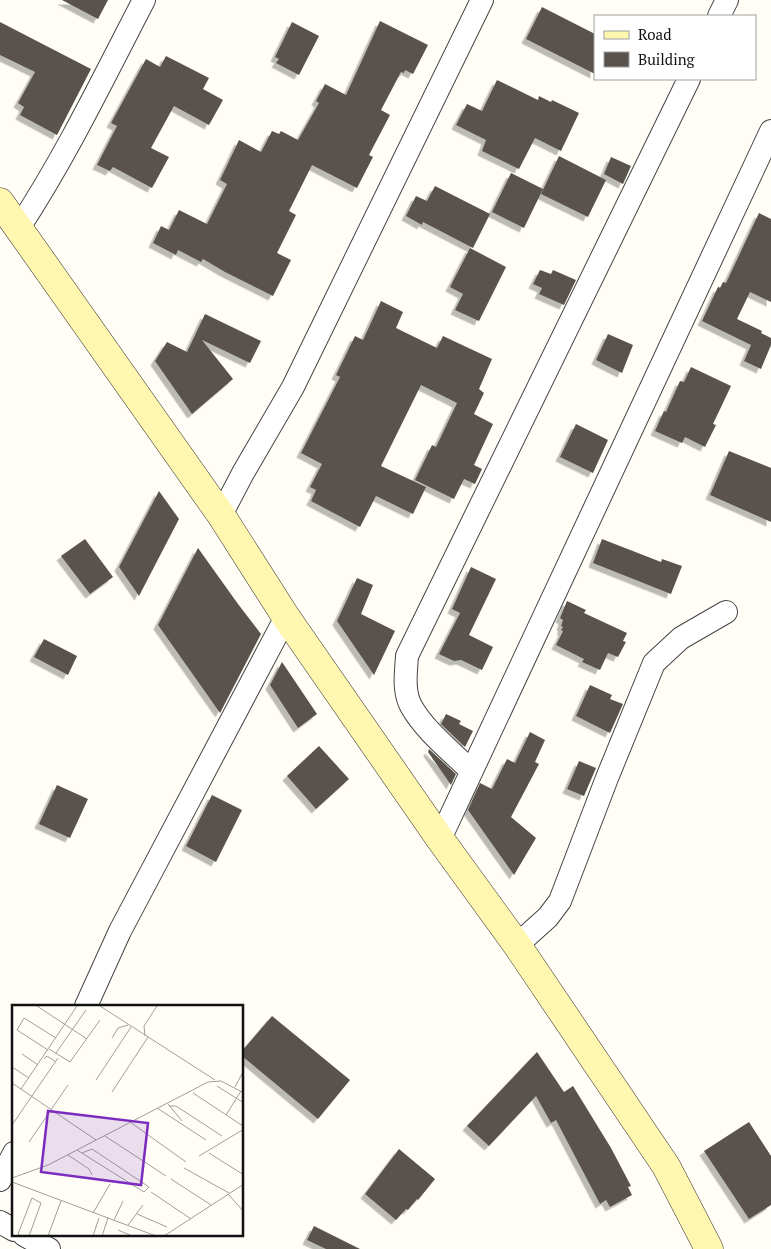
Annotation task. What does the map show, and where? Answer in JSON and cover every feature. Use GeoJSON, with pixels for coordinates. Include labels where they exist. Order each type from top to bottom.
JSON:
{"type":"FeatureCollection","features":[{"type":"Feature","properties":{"kind":"street"},"geometry":{"type":"LineString","coordinates":[[18,229],[44,191],[144,0]]}},
{"type":"Feature","properties":{"kind":"street"},"geometry":{"type":"LineString","coordinates":[[221,515],[293,387],[482,0]]}},
{"type":"Feature","properties":{"kind":"street"},"geometry":{"type":"LineString","coordinates":[[720,15],[727,0]]}},
{"type":"Feature","properties":{"kind":"street"},"geometry":{"type":"LineString","coordinates":[[471,771],[429,730],[410,704],[405,678],[408,656],[689,80]]}},
{"type":"Feature","properties":{"kind":"street"},"geometry":{"type":"LineString","coordinates":[[440,839],[771,131]]}},
{"type":"Feature","properties":{"kind":"street"},"geometry":{"type":"LineString","coordinates":[[0,202],[221,515],[286,616],[440,839],[517,945],[666,1166],[709,1249]]}},
{"type":"Feature","properties":{"kind":"street"},"geometry":{"type":"LineString","coordinates":[[517,945],[548,917],[560,901],[654,663],[681,638],[726,612]]}},
{"type":"Feature","properties":{"kind":"street"},"geometry":{"type":"LineString","coordinates":[[86,1005],[120,931],[286,616]]}},
{"type":"Feature","properties":{"kind":"street"},"geometry":{"type":"LineString","coordinates":[[0,1180],[12,1158]]}},
{"type":"Feature","properties":{"kind":"street"},"geometry":{"type":"LineString","coordinates":[[0,1222],[12,1229]]}},
{"type":"Feature","properties":{"kind":"street"},"geometry":{"type":"LineString","coordinates":[[26,1236],[50,1249]]}},
{"type":"Feature","properties":{"kind":"building"},"geometry":{"type":"Polygon","coordinates":[[[62,0],[108,0],[98,19],[62,0]]]}},
{"type":"Feature","properties":{"kind":"building"},"geometry":{"type":"Polygon","coordinates":[[[542,7],[594,33],[594,73],[526,39],[542,7]]]}},
{"type":"Feature","properties":{"kind":"building"},"geometry":{"type":"Polygon","coordinates":[[[380,21],[428,45],[413,74],[405,70],[404,73],[401,72],[381,110],[390,115],[369,155],[373,157],[357,188],[312,165],[289,211],[296,215],[277,253],[291,260],[273,296],[203,259],[201,262],[178,250],[176,255],[153,243],[161,226],[169,230],[179,210],[207,224],[227,184],[220,180],[239,140],[261,152],[272,131],[279,134],[281,131],[298,140],[319,103],[316,101],[325,84],[346,95],[380,21]]]}},
{"type":"Feature","properties":{"kind":"building"},"geometry":{"type":"Polygon","coordinates":[[[0,22],[91,69],[57,135],[20,115],[24,107],[18,103],[35,72],[0,55],[0,22]]]}},
{"type":"Feature","properties":{"kind":"building"},"geometry":{"type":"Polygon","coordinates":[[[292,22],[319,36],[299,75],[276,63],[279,59],[275,57],[292,22]]]}},
{"type":"Feature","properties":{"kind":"building"},"geometry":{"type":"Polygon","coordinates":[[[166,56],[209,78],[203,89],[223,100],[209,125],[174,106],[151,148],[169,157],[152,188],[113,167],[110,171],[97,165],[117,126],[111,123],[146,59],[160,67],[166,56]]]}},
{"type":"Feature","properties":{"kind":"building"},"geometry":{"type":"Polygon","coordinates":[[[497,80],[538,100],[539,96],[551,102],[552,100],[579,113],[561,151],[535,138],[519,169],[482,151],[486,140],[456,125],[467,104],[482,111],[497,80]]]}},
{"type":"Feature","properties":{"kind":"building"},"geometry":{"type":"Polygon","coordinates":[[[559,156],[606,180],[588,217],[541,194],[559,156]]]}},
{"type":"Feature","properties":{"kind":"building"},"geometry":{"type":"Polygon","coordinates":[[[611,157],[631,166],[623,184],[604,174],[611,157]]]}},
{"type":"Feature","properties":{"kind":"building"},"geometry":{"type":"Polygon","coordinates":[[[511,173],[543,189],[524,228],[492,212],[511,173]]]}},
{"type":"Feature","properties":{"kind":"building"},"geometry":{"type":"Polygon","coordinates":[[[435,186],[490,214],[473,248],[423,222],[422,225],[406,216],[416,196],[427,201],[435,186]]]}},
{"type":"Feature","properties":{"kind":"building"},"geometry":{"type":"Polygon","coordinates":[[[759,213],[771,219],[771,302],[750,292],[737,319],[762,331],[761,333],[771,338],[771,345],[761,369],[744,361],[751,345],[702,321],[718,287],[720,288],[723,282],[726,283],[759,213]]]}},
{"type":"Feature","properties":{"kind":"building"},"geometry":{"type":"Polygon","coordinates":[[[470,248],[506,267],[479,321],[455,310],[463,294],[450,287],[470,248]]]}},
{"type":"Feature","properties":{"kind":"building"},"geometry":{"type":"Polygon","coordinates":[[[540,270],[551,274],[553,270],[576,280],[564,305],[539,294],[542,288],[533,284],[540,270]]]}},
{"type":"Feature","properties":{"kind":"building"},"geometry":{"type":"Polygon","coordinates":[[[381,301],[403,312],[396,328],[437,348],[443,336],[492,359],[479,389],[484,393],[474,414],[493,424],[474,465],[482,469],[475,484],[464,479],[454,499],[415,480],[432,445],[436,447],[457,403],[421,385],[381,466],[426,487],[413,514],[376,496],[360,527],[311,501],[316,490],[310,487],[322,464],[301,453],[340,377],[336,375],[355,336],[363,340],[381,301]]]}},
{"type":"Feature","properties":{"kind":"building"},"geometry":{"type":"Polygon","coordinates":[[[205,314],[261,341],[250,363],[202,340],[233,379],[192,414],[155,361],[167,342],[187,352],[205,314]]]}},
{"type":"Feature","properties":{"kind":"building"},"geometry":{"type":"Polygon","coordinates":[[[608,334],[633,345],[622,373],[596,360],[608,334]]]}},
{"type":"Feature","properties":{"kind":"building"},"geometry":{"type":"Polygon","coordinates":[[[691,367],[731,386],[713,424],[716,425],[705,447],[685,437],[682,443],[655,431],[680,381],[684,382],[691,367]]]}},
{"type":"Feature","properties":{"kind":"building"},"geometry":{"type":"Polygon","coordinates":[[[576,424],[608,440],[593,473],[560,457],[576,424]]]}},
{"type":"Feature","properties":{"kind":"building"},"geometry":{"type":"Polygon","coordinates":[[[729,451],[771,468],[771,522],[710,495],[729,451]]]}},
{"type":"Feature","properties":{"kind":"building"},"geometry":{"type":"Polygon","coordinates":[[[159,491],[179,519],[139,596],[119,567],[159,491]]]}},
{"type":"Feature","properties":{"kind":"building"},"geometry":{"type":"Polygon","coordinates":[[[85,539],[113,577],[90,594],[61,556],[85,539]]]}},
{"type":"Feature","properties":{"kind":"building"},"geometry":{"type":"Polygon","coordinates":[[[602,539],[661,562],[662,559],[682,566],[671,594],[593,563],[602,539]]]}},
{"type":"Feature","properties":{"kind":"building"},"geometry":{"type":"Polygon","coordinates":[[[198,548],[261,634],[220,713],[158,625],[198,548]]]}},
{"type":"Feature","properties":{"kind":"building"},"geometry":{"type":"Polygon","coordinates":[[[471,567],[496,579],[469,635],[493,647],[482,670],[461,660],[454,661],[439,654],[460,613],[452,609],[471,567]]]}},
{"type":"Feature","properties":{"kind":"building"},"geometry":{"type":"Polygon","coordinates":[[[357,578],[373,585],[361,614],[395,631],[374,675],[337,621],[357,578]]]}},
{"type":"Feature","properties":{"kind":"building"},"geometry":{"type":"Polygon","coordinates":[[[567,601],[586,610],[584,613],[627,633],[623,641],[626,642],[618,657],[608,653],[600,670],[582,662],[584,659],[556,645],[563,631],[561,626],[563,620],[560,618],[567,601]]]}},
{"type":"Feature","properties":{"kind":"building"},"geometry":{"type":"Polygon","coordinates":[[[44,639],[77,656],[68,675],[34,657],[44,639]]]}},
{"type":"Feature","properties":{"kind":"building"},"geometry":{"type":"Polygon","coordinates":[[[282,662],[317,714],[298,728],[270,685],[282,662]]]}},
{"type":"Feature","properties":{"kind":"building"},"geometry":{"type":"Polygon","coordinates":[[[590,685],[612,695],[610,699],[623,704],[610,733],[576,716],[590,685]]]}},
{"type":"Feature","properties":{"kind":"building"},"geometry":{"type":"Polygon","coordinates":[[[446,714],[461,721],[459,724],[473,731],[465,747],[441,724],[446,714]]]}},
{"type":"Feature","properties":{"kind":"building"},"geometry":{"type":"Polygon","coordinates":[[[530,732],[545,740],[535,762],[539,764],[511,817],[536,838],[514,875],[468,810],[480,783],[492,789],[507,759],[515,763],[530,732]]]}},
{"type":"Feature","properties":{"kind":"building"},"geometry":{"type":"Polygon","coordinates":[[[319,746],[349,779],[316,809],[287,776],[319,746]]]}},
{"type":"Feature","properties":{"kind":"building"},"geometry":{"type":"Polygon","coordinates":[[[429,749],[456,774],[451,785],[428,752],[429,749]]]}},
{"type":"Feature","properties":{"kind":"building"},"geometry":{"type":"Polygon","coordinates":[[[579,761],[596,768],[584,796],[567,789],[579,761]]]}},
{"type":"Feature","properties":{"kind":"building"},"geometry":{"type":"Polygon","coordinates":[[[57,785],[88,799],[70,838],[39,824],[57,785]]]}},
{"type":"Feature","properties":{"kind":"building"},"geometry":{"type":"Polygon","coordinates":[[[212,795],[242,810],[216,862],[186,846],[212,795]]]}},
{"type":"Feature","properties":{"kind":"building"},"geometry":{"type":"Polygon","coordinates":[[[272,1016],[350,1080],[318,1119],[244,1058],[244,1049],[272,1016]]]}},
{"type":"Feature","properties":{"kind":"building"},"geometry":{"type":"Polygon","coordinates":[[[537,1052],[564,1092],[573,1086],[611,1148],[631,1186],[628,1187],[632,1195],[610,1207],[606,1200],[600,1204],[556,1120],[551,1123],[536,1096],[489,1146],[467,1126],[537,1052]]]}},
{"type":"Feature","properties":{"kind":"building"},"geometry":{"type":"Polygon","coordinates":[[[749,1122],[771,1156],[771,1205],[749,1219],[704,1151],[749,1122]]]}},
{"type":"Feature","properties":{"kind":"building"},"geometry":{"type":"Polygon","coordinates":[[[399,1149],[435,1179],[418,1200],[396,1220],[365,1194],[399,1149]]]}},
{"type":"Feature","properties":{"kind":"building"},"geometry":{"type":"Polygon","coordinates":[[[314,1226],[360,1249],[326,1249],[307,1240],[314,1226]]]}}]}
